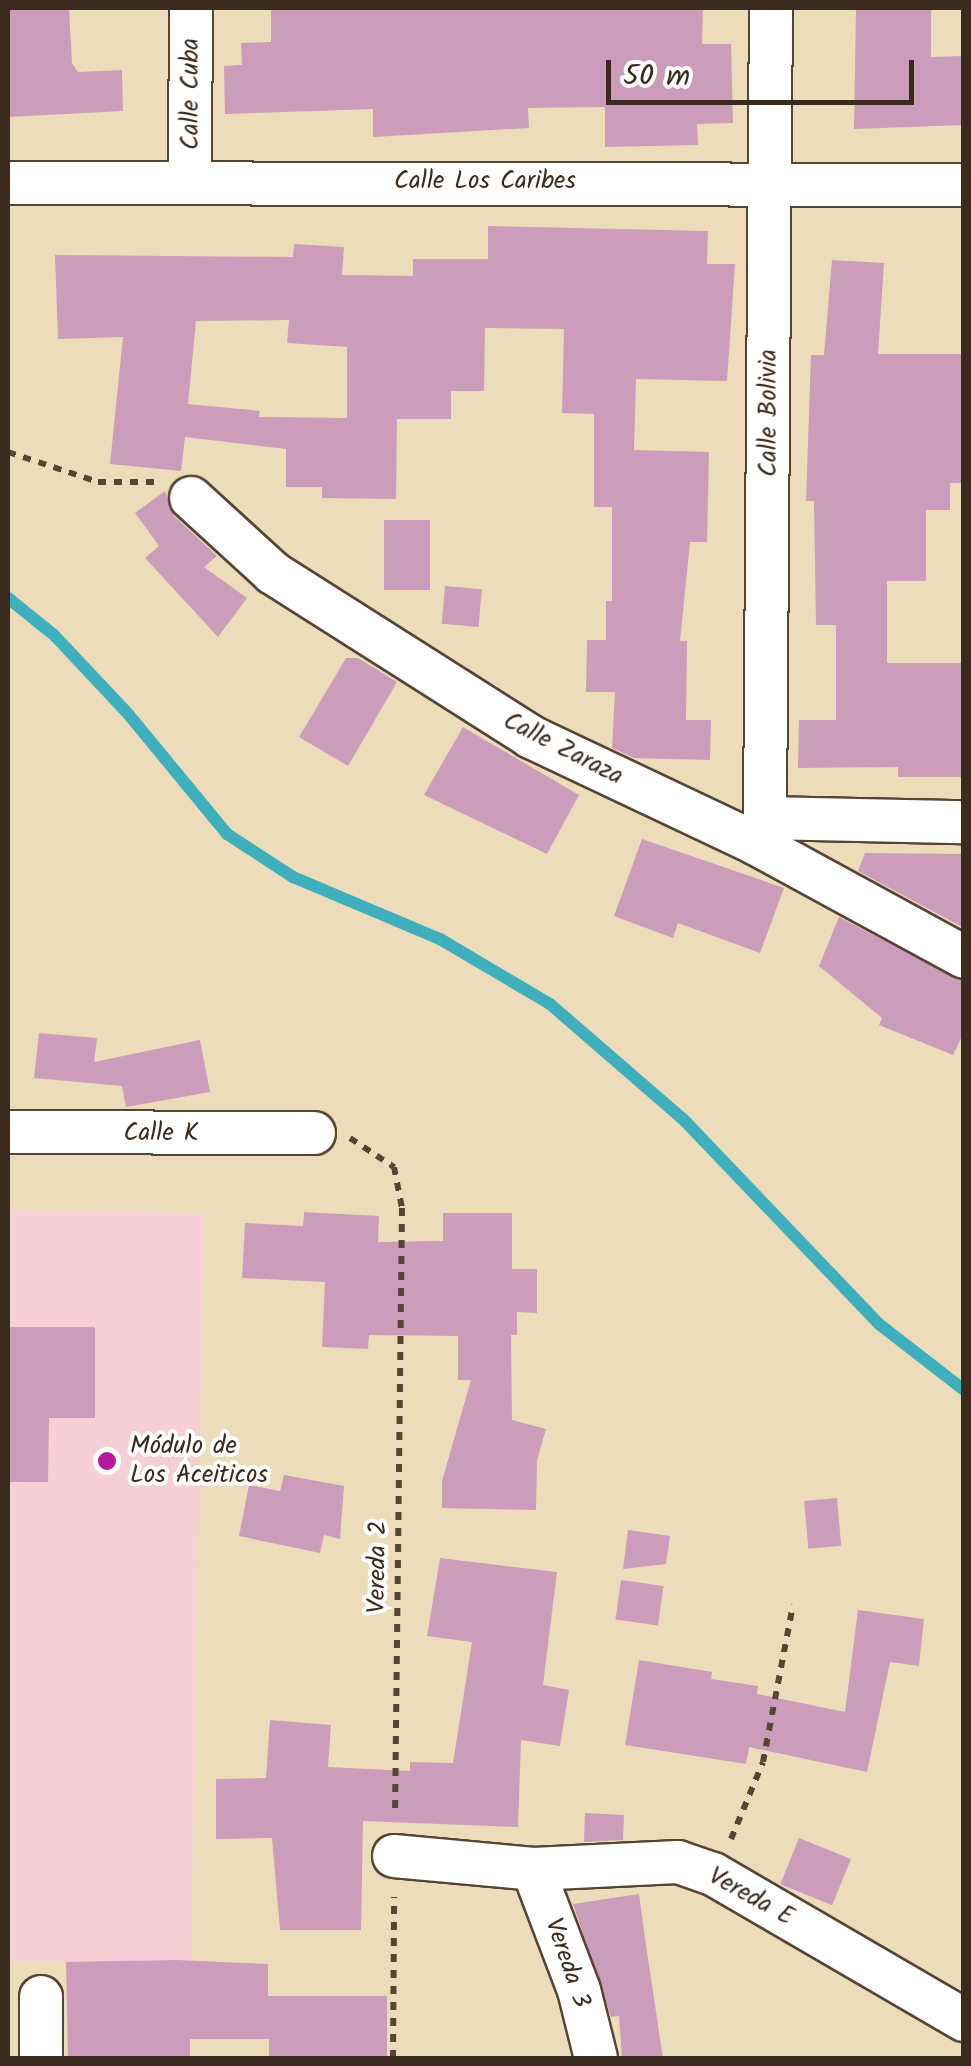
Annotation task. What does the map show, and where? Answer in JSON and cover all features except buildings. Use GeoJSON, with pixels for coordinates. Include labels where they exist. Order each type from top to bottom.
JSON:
{"type":"FeatureCollection","features":[{"type":"Feature","properties":{"kind":"street","name":"Calle Cuba"},"geometry":{"type":"LineString","coordinates":[[190,181],[191,8]]}},
{"type":"Feature","properties":{"kind":"street","name":"Calle Bolivia"},"geometry":{"type":"LineString","coordinates":[[760,831],[771,8]]}},
{"type":"Feature","properties":{"kind":"street","name":"Calle Los Caribes"},"geometry":{"type":"LineString","coordinates":[[8,183],[964,185]]}},
{"type":"Feature","properties":{"kind":"street","name":"Calle Zaraza"},"geometry":{"type":"LineString","coordinates":[[191,498],[273,573],[531,737],[760,831],[964,957]]}},
{"type":"Feature","properties":{"kind":"street"},"geometry":{"type":"LineString","coordinates":[[760,831],[964,822]]}},
{"type":"Feature","properties":{"kind":"street","name":"Calle K"},"geometry":{"type":"LineString","coordinates":[[8,1132],[314,1133]]}},
{"type":"Feature","properties":{"kind":"street","name":"Vereda E"},"geometry":{"type":"LineString","coordinates":[[394,1856],[534,1870],[660,1861],[713,1874],[964,2020]]}},
{"type":"Feature","properties":{"kind":"street","name":"Vereda 3"},"geometry":{"type":"LineString","coordinates":[[534,1870],[579,1990],[596,2058]]}},
{"type":"Feature","properties":{"kind":"street"},"geometry":{"type":"LineString","coordinates":[[41,1997],[41,2058]]}},
{"type":"Feature","properties":{"kind":"path"},"geometry":{"type":"LineString","coordinates":[[8,452],[115,485],[176,484],[191,498]]}},
{"type":"Feature","properties":{"kind":"path","name":"Vereda 2"},"geometry":{"type":"LineString","coordinates":[[314,1133],[360,1140],[383,1155],[399,1177],[402,1208],[394,2058]]}},
{"type":"Feature","properties":{"kind":"path"},"geometry":{"type":"LineString","coordinates":[[713,1874],[762,1762],[793,1605]]}},
{"type":"Feature","properties":{"kind":"shaded area","name":"Módulo de Los Aceiticos"},"geometry":{"type":"Polygon","coordinates":[[[8,1210],[204,1213],[191,1964],[8,1961],[8,1210]]]}},
{"type":"Feature","properties":{"kind":"waterway"},"geometry":{"type":"LineString","coordinates":[[8,598],[54,635],[129,715],[227,834],[293,877],[440,939],[550,1004],[684,1120],[879,1324],[964,1390]]}},
{"type":"Feature","properties":{"kind":"place","name":"Módulo de Los Aceiticos"},"geometry":{"type":"Point","coordinates":[107,1461]}}]}
